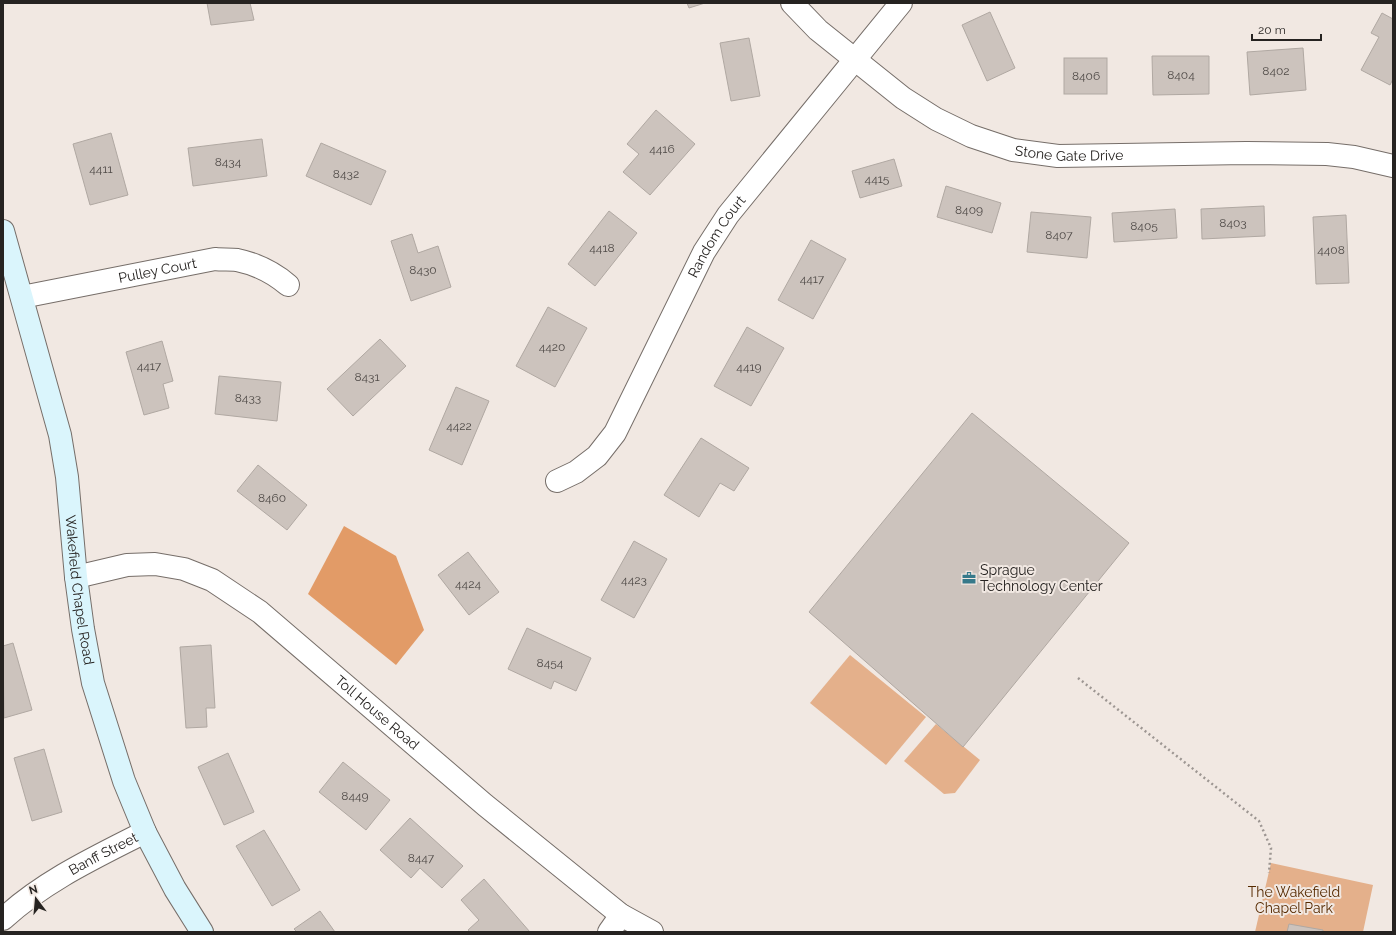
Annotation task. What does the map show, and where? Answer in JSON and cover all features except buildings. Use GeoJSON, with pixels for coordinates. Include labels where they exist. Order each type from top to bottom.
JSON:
{"type":"FeatureCollection","features":[{"type":"Feature","properties":{"kind":"main road","name":"Wakefield Chapel Road"},"geometry":{"type":"LineString","coordinates":[[3,231],[60,435],[68,477],[76,577],[83,629],[93,683],[124,781],[145,832],[175,889],[202,932]]}},
{"type":"Feature","properties":{"kind":"street","name":"Stone Gate Drive"},"geometry":{"type":"LineString","coordinates":[[792,3],[818,30],[903,98],[936,119],[971,136],[1013,150],[1058,156],[1246,153],[1327,154],[1354,157],[1393,166]]}},
{"type":"Feature","properties":{"kind":"street","name":"Random Court"},"geometry":{"type":"LineString","coordinates":[[557,481],[576,472],[597,456],[615,433],[704,252],[728,215],[901,3]]}},
{"type":"Feature","properties":{"kind":"street","name":"Pulley Court"},"geometry":{"type":"LineString","coordinates":[[22,297],[215,259],[237,260],[260,267],[288,285]]}},
{"type":"Feature","properties":{"kind":"street","name":"Toll House Road"},"geometry":{"type":"LineString","coordinates":[[76,577],[127,565],[155,564],[184,569],[212,580],[260,612],[485,805],[615,923],[652,932]]}},
{"type":"Feature","properties":{"kind":"street","name":"Banff Street"},"geometry":{"type":"LineString","coordinates":[[3,918],[44,886],[75,868],[145,832]]}},
{"type":"Feature","properties":{"kind":"path"},"geometry":{"type":"LineString","coordinates":[[1078,678],[1259,821],[1271,848],[1269,873]]}},
{"type":"Feature","properties":{"kind":"green space"},"geometry":{"type":"Polygon","coordinates":[[[850,655],[926,717],[886,765],[810,703],[850,655]]]}},
{"type":"Feature","properties":{"kind":"green space"},"geometry":{"type":"Polygon","coordinates":[[[936,724],[980,760],[955,793],[944,794],[904,761],[936,724]]]}},
{"type":"Feature","properties":{"kind":"green space","name":"The Wakefield Chapel Park"},"geometry":{"type":"Polygon","coordinates":[[[1271,863],[1373,885],[1363,932],[1255,932],[1271,863]]]}},
{"type":"Feature","properties":{"kind":"shaded area"},"geometry":{"type":"Polygon","coordinates":[[[344,526],[396,556],[424,630],[396,665],[308,594],[344,526]]]}},
{"type":"Feature","properties":{"kind":"place","name":"Sprague Technology Center"},"geometry":{"type":"Point","coordinates":[969,578]}}]}
